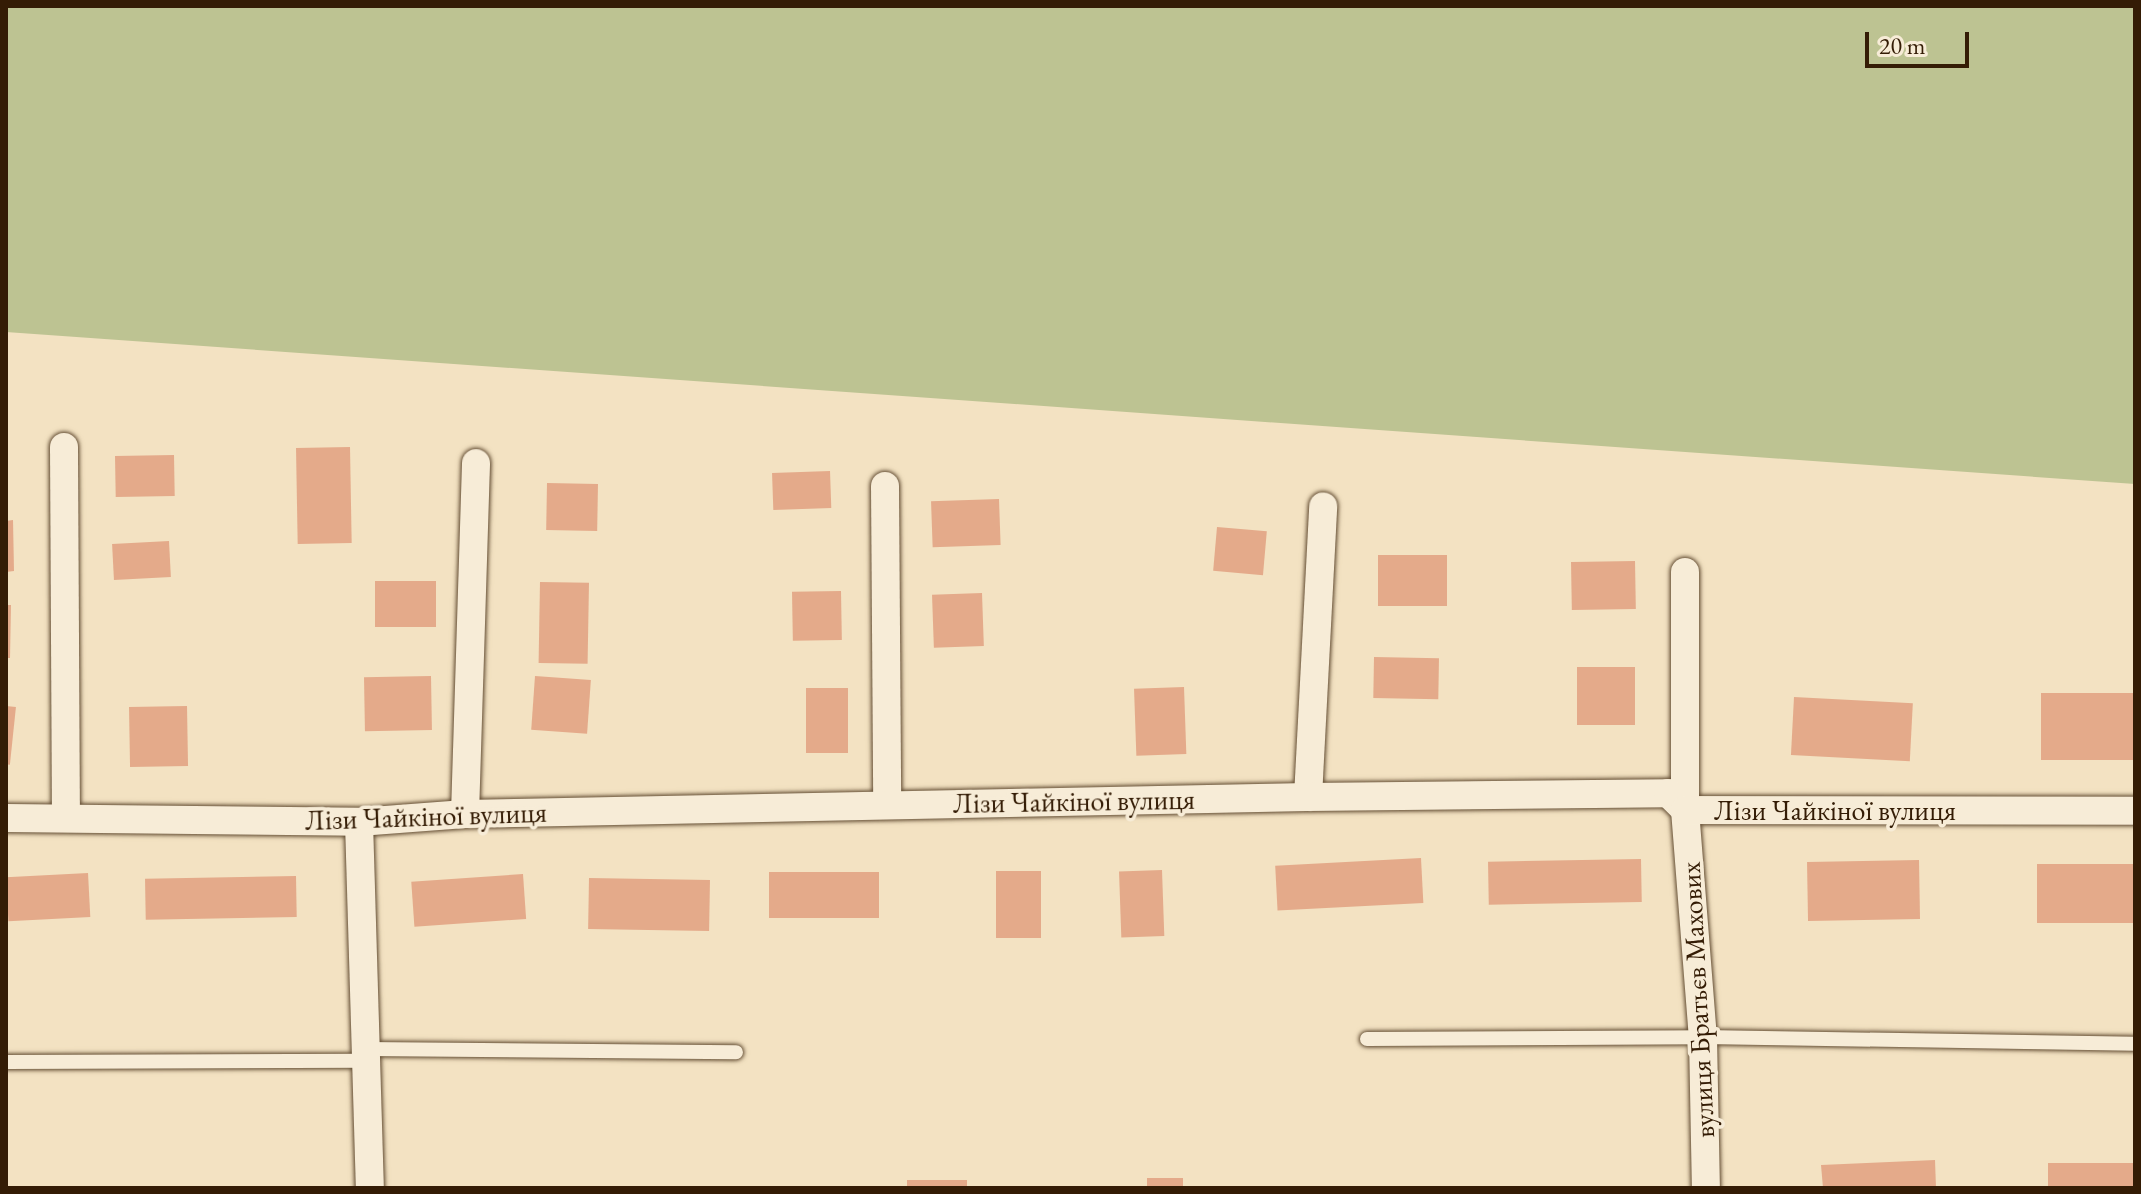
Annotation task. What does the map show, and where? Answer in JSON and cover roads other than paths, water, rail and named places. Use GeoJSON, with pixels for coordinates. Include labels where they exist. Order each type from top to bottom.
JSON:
{"type":"FeatureCollection","features":[{"type":"Feature","properties":{"kind":"street"},"geometry":{"type":"LineString","coordinates":[[64,447],[66,817]]}},
{"type":"Feature","properties":{"kind":"street"},"geometry":{"type":"LineString","coordinates":[[465,814],[476,463]]}},
{"type":"Feature","properties":{"kind":"street"},"geometry":{"type":"LineString","coordinates":[[885,486],[887,805]]}},
{"type":"Feature","properties":{"kind":"street"},"geometry":{"type":"LineString","coordinates":[[1308,797],[1323,506]]}},
{"type":"Feature","properties":{"kind":"street","name":"вулиця Братьєв Махових"},"geometry":{"type":"LineString","coordinates":[[1685,572],[1685,810],[1703,1037],[1706,1188]]}},
{"type":"Feature","properties":{"kind":"street","name":"Лізи Чайкіної вулиця"},"geometry":{"type":"LineString","coordinates":[[6,818],[359,822],[465,814],[1668,793],[1685,810],[2135,811]]}},
{"type":"Feature","properties":{"kind":"street"},"geometry":{"type":"LineString","coordinates":[[359,822],[370,1188]]}},
{"type":"Feature","properties":{"kind":"lane"},"geometry":{"type":"LineString","coordinates":[[1367,1039],[1703,1037],[2135,1044]]}},
{"type":"Feature","properties":{"kind":"lane"},"geometry":{"type":"LineString","coordinates":[[6,1062],[736,1052]]}}]}
